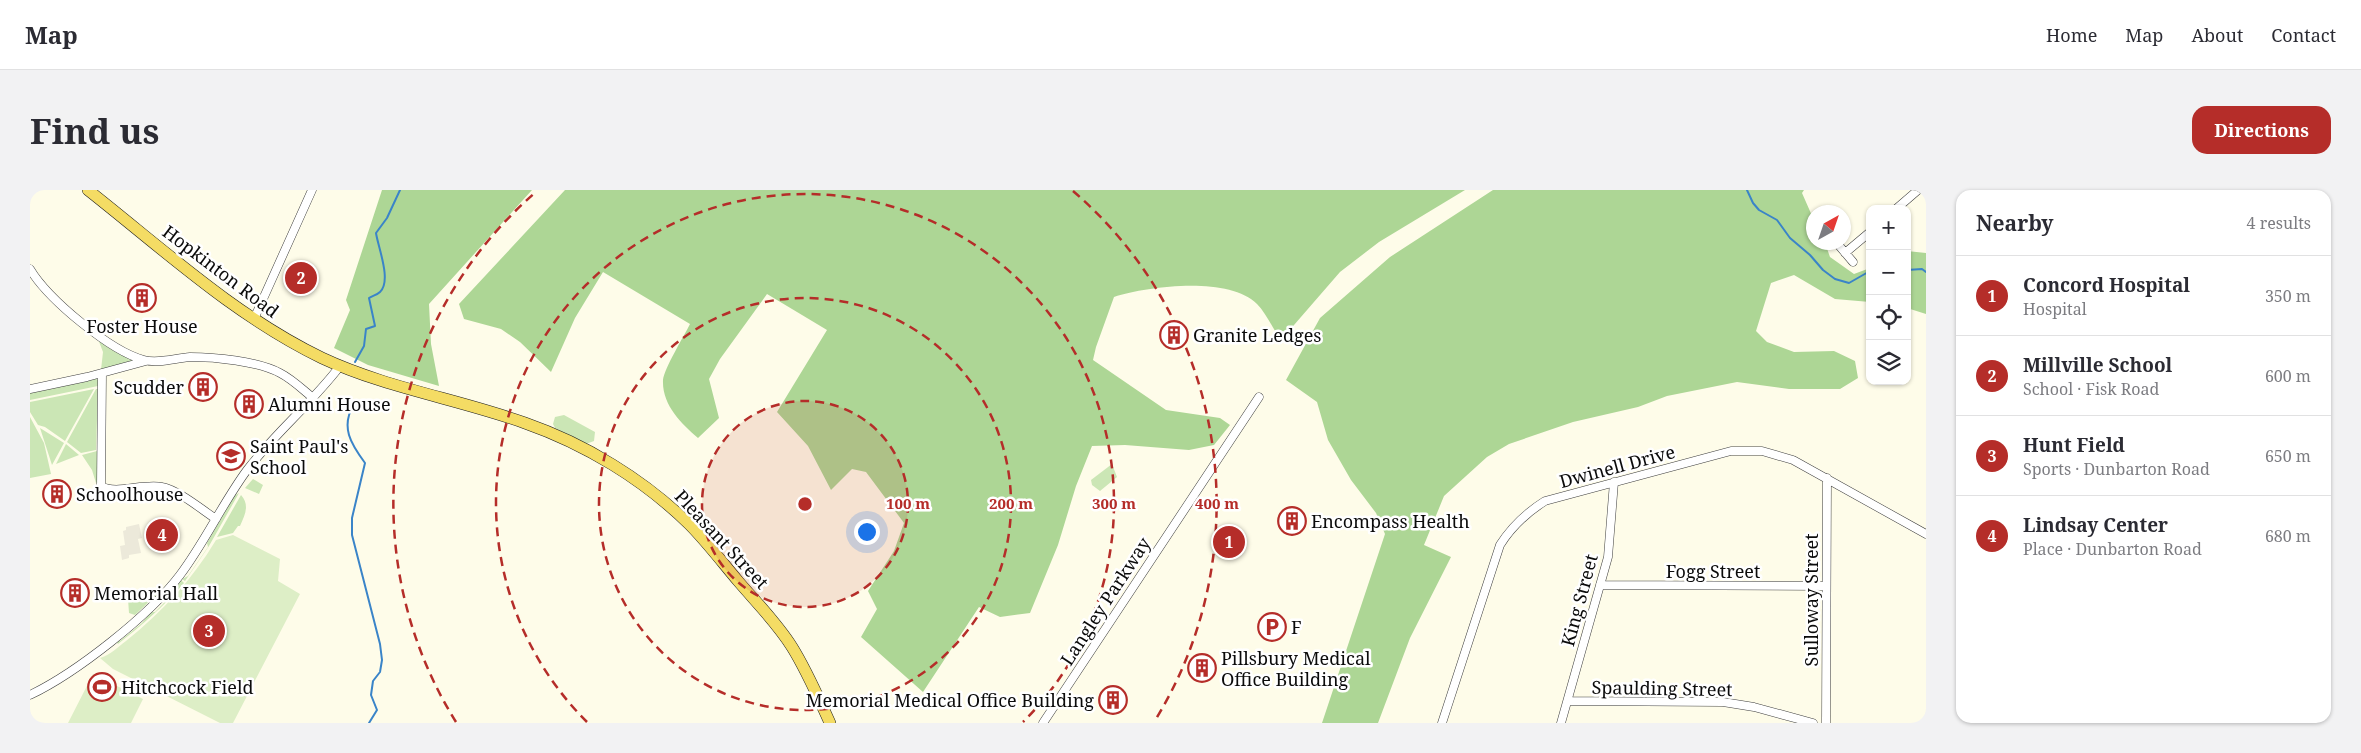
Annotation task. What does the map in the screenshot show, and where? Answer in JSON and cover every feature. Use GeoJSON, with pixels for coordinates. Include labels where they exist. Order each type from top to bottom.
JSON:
{"type":"FeatureCollection","features":[{"type":"Feature","properties":{"kind":"main road","name":"Hopkinton Road"},"geometry":{"type":"LineString","coordinates":[[88,190],[254,319],[279,336],[340,366]]}},
{"type":"Feature","properties":{"kind":"main road","name":"Pleasant Street"},"geometry":{"type":"LineString","coordinates":[[340,366],[391,384],[524,422],[584,449],[638,481],[691,526],[781,632],[799,658],[830,723]]}},
{"type":"Feature","properties":{"kind":"street"},"geometry":{"type":"LineString","coordinates":[[254,319],[312,190]]}},
{"type":"Feature","properties":{"kind":"street"},"geometry":{"type":"LineString","coordinates":[[1901,205],[1918,190]]}},
{"type":"Feature","properties":{"kind":"street"},"geometry":{"type":"LineString","coordinates":[[1845,253],[1866,235]]}},
{"type":"Feature","properties":{"kind":"street"},"geometry":{"type":"LineString","coordinates":[[1843,250],[1853,262]]}},
{"type":"Feature","properties":{"kind":"street"},"geometry":{"type":"LineString","coordinates":[[30,269],[45,289],[81,321],[120,349],[146,361]]}},
{"type":"Feature","properties":{"kind":"street"},"geometry":{"type":"LineString","coordinates":[[30,389],[146,361],[206,358],[258,365],[285,375],[313,398]]}},
{"type":"Feature","properties":{"kind":"street"},"geometry":{"type":"LineString","coordinates":[[30,695],[66,674],[145,613],[179,577],[249,469],[340,366]]}},
{"type":"Feature","properties":{"kind":"street"},"geometry":{"type":"LineString","coordinates":[[102,372],[101,486],[112,490],[157,486],[167,488],[216,519]]}},
{"type":"Feature","properties":{"kind":"street","name":"Langley Parkway"},"geometry":{"type":"LineString","coordinates":[[1043,723],[1259,397]]}},
{"type":"Feature","properties":{"kind":"street","name":"Dwinell Drive"},"geometry":{"type":"LineString","coordinates":[[1442,723],[1500,545],[1508,531],[1531,509],[1545,501],[1730,451],[1746,450],[1778,454],[1826,478],[1926,534]]}},
{"type":"Feature","properties":{"kind":"street","name":"Sulloway Street"},"geometry":{"type":"LineString","coordinates":[[1826,478],[1826,723]]}},
{"type":"Feature","properties":{"kind":"street","name":"King Street"},"geometry":{"type":"LineString","coordinates":[[1561,723],[1608,557],[1614,482]]}},
{"type":"Feature","properties":{"kind":"street","name":"Fogg Street"},"geometry":{"type":"LineString","coordinates":[[1600,585],[1826,586]]}},
{"type":"Feature","properties":{"kind":"street","name":"Spaulding Street"},"geometry":{"type":"LineString","coordinates":[[1568,702],[1723,702],[1754,707],[1813,723]]}},
{"type":"Feature","properties":{"kind":"green space"},"geometry":{"type":"Polygon","coordinates":[[[382,190],[532,190],[429,304],[431,344],[439,386],[368,365],[334,348],[350,310],[346,300],[382,190]]]}},
{"type":"Feature","properties":{"kind":"green space"},"geometry":{"type":"Polygon","coordinates":[[[565,190],[1465,190],[1379,242],[1340,272],[1281,340],[1257,304],[1244,295],[1228,290],[1209,287],[1167,287],[1114,297],[1093,360],[1166,410],[1220,418],[1230,425],[1214,445],[1189,450],[1125,445],[1092,446],[1076,486],[1058,545],[1030,613],[1000,617],[979,607],[923,692],[861,637],[877,609],[868,591],[894,551],[904,523],[866,472],[852,469],[831,490],[808,446],[777,412],[827,330],[767,294],[720,359],[709,379],[719,418],[698,438],[685,426],[669,405],[663,380],[667,368],[690,324],[603,272],[575,318],[551,372],[520,342],[501,329],[464,319],[459,304],[565,190]]]}},
{"type":"Feature","properties":{"kind":"green space"},"geometry":{"type":"Polygon","coordinates":[[[1493,190],[1804,190],[1802,193],[1807,205],[1806,250],[1828,250],[1830,257],[1854,274],[1866,270],[1866,302],[1835,299],[1794,275],[1771,283],[1756,331],[1767,342],[1794,352],[1834,351],[1855,361],[1858,378],[1840,389],[1789,389],[1737,382],[1667,396],[1638,407],[1573,422],[1509,444],[1487,457],[1444,496],[1424,545],[1451,557],[1410,638],[1378,723],[1322,723],[1385,534],[1376,513],[1351,480],[1328,440],[1317,402],[1286,380],[1320,318],[1390,257],[1493,190]]]}},
{"type":"Feature","properties":{"kind":"green space"},"geometry":{"type":"Polygon","coordinates":[[[1911,251],[1926,253],[1926,314],[1911,309],[1911,251]]]}},
{"type":"Feature","properties":{"kind":"green space"},"geometry":{"type":"Polygon","coordinates":[[[98,339],[133,359],[131,362],[101,370],[103,352],[98,339]]]}},
{"type":"Feature","properties":{"kind":"green space"},"geometry":{"type":"Polygon","coordinates":[[[95,378],[98,380],[98,386],[30,400],[30,392],[95,378]]]}},
{"type":"Feature","properties":{"kind":"green space"},"geometry":{"type":"Polygon","coordinates":[[[94,389],[65,441],[45,427],[38,425],[30,412],[30,402],[94,389]]]}},
{"type":"Feature","properties":{"kind":"green space"},"geometry":{"type":"Polygon","coordinates":[[[96,389],[98,389],[96,450],[81,453],[67,442],[96,389]]]}},
{"type":"Feature","properties":{"kind":"green space"},"geometry":{"type":"Polygon","coordinates":[[[564,415],[595,432],[594,441],[586,444],[555,428],[553,424],[555,417],[564,415]]]}},
{"type":"Feature","properties":{"kind":"green space"},"geometry":{"type":"Polygon","coordinates":[[[30,417],[44,443],[51,474],[30,478],[30,417]]]}},
{"type":"Feature","properties":{"kind":"green space"},"geometry":{"type":"Polygon","coordinates":[[[40,428],[64,443],[52,465],[40,428]]]}},
{"type":"Feature","properties":{"kind":"green space"},"geometry":{"type":"Polygon","coordinates":[[[66,444],[79,455],[56,464],[66,444]]]}},
{"type":"Feature","properties":{"kind":"green space"},"geometry":{"type":"Polygon","coordinates":[[[97,451],[96,483],[92,470],[82,455],[97,451]]]}},
{"type":"Feature","properties":{"kind":"green space"},"geometry":{"type":"Polygon","coordinates":[[[1112,464],[1117,477],[1100,491],[1092,485],[1091,480],[1112,464]]]}},
{"type":"Feature","properties":{"kind":"green space"},"geometry":{"type":"Polygon","coordinates":[[[253,479],[263,485],[259,494],[245,488],[253,479]]]}},
{"type":"Feature","properties":{"kind":"green space"},"geometry":{"type":"Polygon","coordinates":[[[239,493],[209,546],[185,581],[182,579],[188,576],[208,547],[207,543],[234,496],[239,493]]]}},
{"type":"Feature","properties":{"kind":"green space"},"geometry":{"type":"Polygon","coordinates":[[[241,495],[246,506],[240,526],[233,533],[217,537],[241,495]]]}},
{"type":"Feature","properties":{"kind":"green space"},"geometry":{"type":"Polygon","coordinates":[[[233,535],[280,559],[278,581],[300,594],[233,723],[220,723],[113,669],[100,658],[111,653],[164,607],[197,569],[216,540],[233,535]]]}},
{"type":"Feature","properties":{"kind":"green space"},"geometry":{"type":"Polygon","coordinates":[[[181,580],[184,583],[169,600],[118,644],[116,641],[120,641],[142,623],[151,612],[155,612],[159,608],[181,580]]]}},
{"type":"Feature","properties":{"kind":"green space"},"geometry":{"type":"Polygon","coordinates":[[[157,594],[135,615],[129,613],[128,599],[157,594]]]}},
{"type":"Feature","properties":{"kind":"green space","name":"Hitchcock Field"},"geometry":{"type":"Polygon","coordinates":[[[93,674],[143,699],[131,723],[68,723],[93,674]]]}},
{"type":"Feature","properties":{"kind":"shaded area"},"geometry":{"type":"Polygon","coordinates":[[[139,524],[142,538],[138,539],[141,553],[129,555],[129,558],[122,560],[120,546],[125,545],[123,531],[126,530],[126,527],[139,524]]]}},
{"type":"Feature","properties":{"kind":"waterway"},"geometry":{"type":"LineString","coordinates":[[355,362],[364,346],[366,329],[375,326],[369,298],[380,292],[385,280],[385,272],[376,233],[387,218],[400,190]]}},
{"type":"Feature","properties":{"kind":"waterway"},"geometry":{"type":"LineString","coordinates":[[1747,190],[1753,203],[1759,210],[1777,220],[1790,238],[1835,279],[1849,283],[1866,273]]}},
{"type":"Feature","properties":{"kind":"waterway"},"geometry":{"type":"LineString","coordinates":[[1911,270],[1922,269],[1926,272]]}},
{"type":"Feature","properties":{"kind":"waterway"},"geometry":{"type":"LineString","coordinates":[[354,404],[348,420],[349,435],[355,449],[365,463],[352,518],[352,535],[380,644],[382,660],[380,672],[373,681],[371,695],[377,710],[369,723]]}},
{"type":"Feature","properties":{"kind":"place","name":"Millville School"},"geometry":{"type":"Point","coordinates":[301,278]}},
{"type":"Feature","properties":{"kind":"place","name":"Foster House"},"geometry":{"type":"Point","coordinates":[142,298]}},
{"type":"Feature","properties":{"kind":"place","name":"Granite Ledges"},"geometry":{"type":"Point","coordinates":[1174,335]}},
{"type":"Feature","properties":{"kind":"place","name":"Scudder"},"geometry":{"type":"Point","coordinates":[203,387]}},
{"type":"Feature","properties":{"kind":"place","name":"Alumni House"},"geometry":{"type":"Point","coordinates":[249,404]}},
{"type":"Feature","properties":{"kind":"place","name":"Saint Paul's School"},"geometry":{"type":"Point","coordinates":[231,456]}},
{"type":"Feature","properties":{"kind":"place","name":"Schoolhouse"},"geometry":{"type":"Point","coordinates":[57,494]}},
{"type":"Feature","properties":{"kind":"place","name":"Encompass Health"},"geometry":{"type":"Point","coordinates":[1292,521]}},
{"type":"Feature","properties":{"kind":"place","name":"Lindsay Center"},"geometry":{"type":"Point","coordinates":[162,535]}},
{"type":"Feature","properties":{"kind":"place","name":"Concord Hospital"},"geometry":{"type":"Point","coordinates":[1229,542]}},
{"type":"Feature","properties":{"kind":"place","name":"Memorial Hall"},"geometry":{"type":"Point","coordinates":[75,593]}},
{"type":"Feature","properties":{"kind":"place","name":"F"},"geometry":{"type":"Point","coordinates":[1272,627]}},
{"type":"Feature","properties":{"kind":"place","name":"Hunt Field"},"geometry":{"type":"Point","coordinates":[209,631]}},
{"type":"Feature","properties":{"kind":"place","name":"Pillsbury Medical Office Building"},"geometry":{"type":"Point","coordinates":[1202,668]}},
{"type":"Feature","properties":{"kind":"place","name":"Hitchcock Field"},"geometry":{"type":"Point","coordinates":[102,687]}},
{"type":"Feature","properties":{"kind":"place","name":"Memorial Medical Office Building"},"geometry":{"type":"Point","coordinates":[1113,700]}}]}
